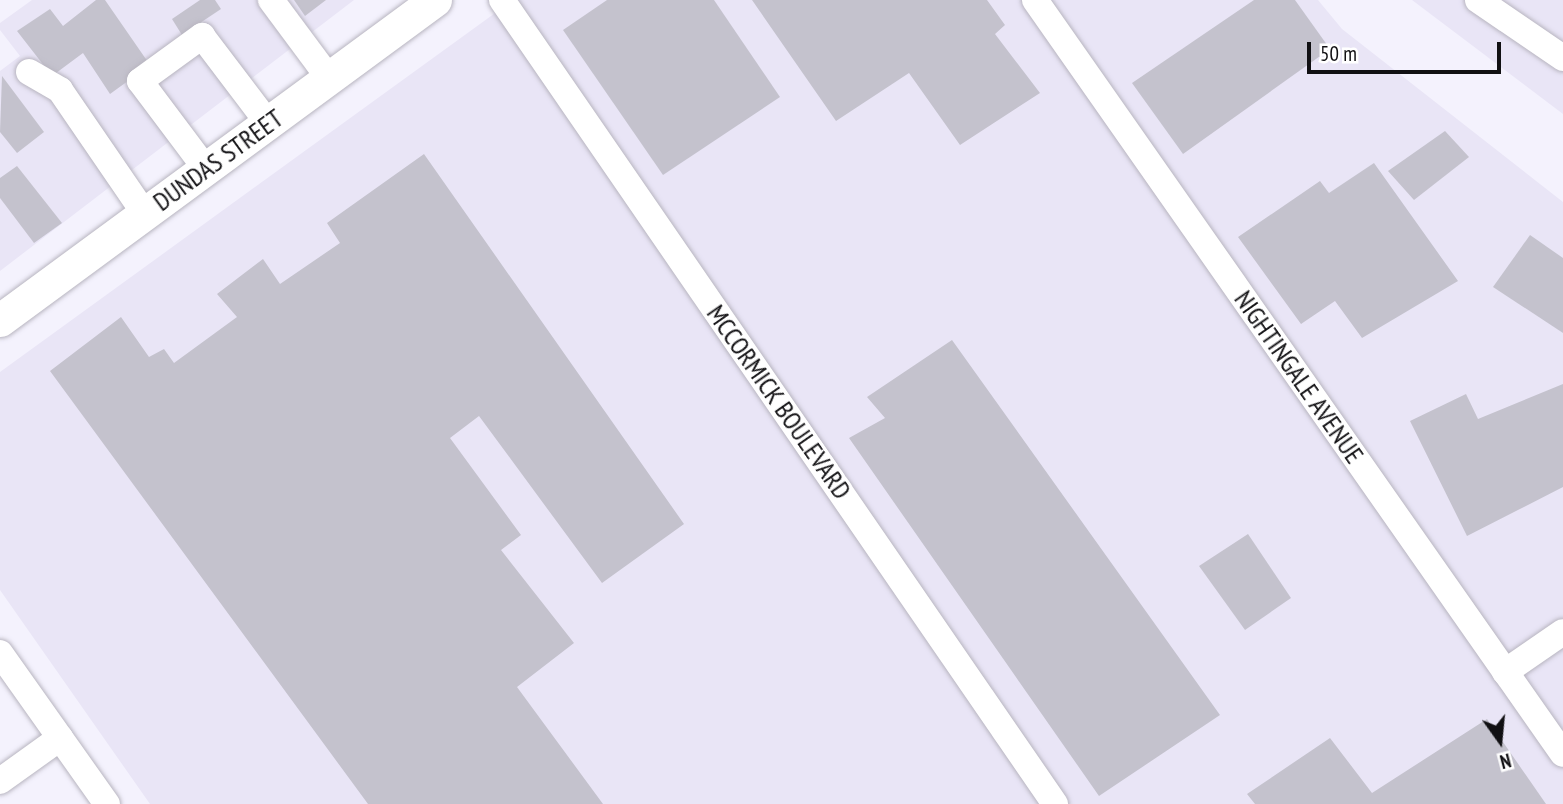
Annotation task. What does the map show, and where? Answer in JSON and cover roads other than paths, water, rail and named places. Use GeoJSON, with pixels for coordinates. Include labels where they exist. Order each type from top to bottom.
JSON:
{"type":"FeatureCollection","features":[{"type":"Feature","properties":{"kind":"main road","name":"DUNDAS STREET"},"geometry":{"type":"LineString","coordinates":[[0,320],[435,0]]}},
{"type":"Feature","properties":{"kind":"street"},"geometry":{"type":"LineString","coordinates":[[271,0],[329,78]]}},
{"type":"Feature","properties":{"kind":"street","name":"MCCORMICK BOULEVARD"},"geometry":{"type":"LineString","coordinates":[[502,0],[1055,804]]}},
{"type":"Feature","properties":{"kind":"street","name":"NIGHTINGALE AVENUE"},"geometry":{"type":"LineString","coordinates":[[1035,0],[1563,754]]}},
{"type":"Feature","properties":{"kind":"street"},"geometry":{"type":"LineString","coordinates":[[1478,0],[1563,58]]}},
{"type":"Feature","properties":{"kind":"street"},"geometry":{"type":"LineString","coordinates":[[206,169],[140,81],[202,36],[268,123]]}},
{"type":"Feature","properties":{"kind":"street"},"geometry":{"type":"LineString","coordinates":[[29,72],[60,90],[145,214]]}},
{"type":"Feature","properties":{"kind":"street"},"geometry":{"type":"LineString","coordinates":[[1506,672],[1563,632]]}},
{"type":"Feature","properties":{"kind":"street"},"geometry":{"type":"LineString","coordinates":[[0,653],[107,804]]}},
{"type":"Feature","properties":{"kind":"street"},"geometry":{"type":"LineString","coordinates":[[0,781],[60,738]]}}]}
